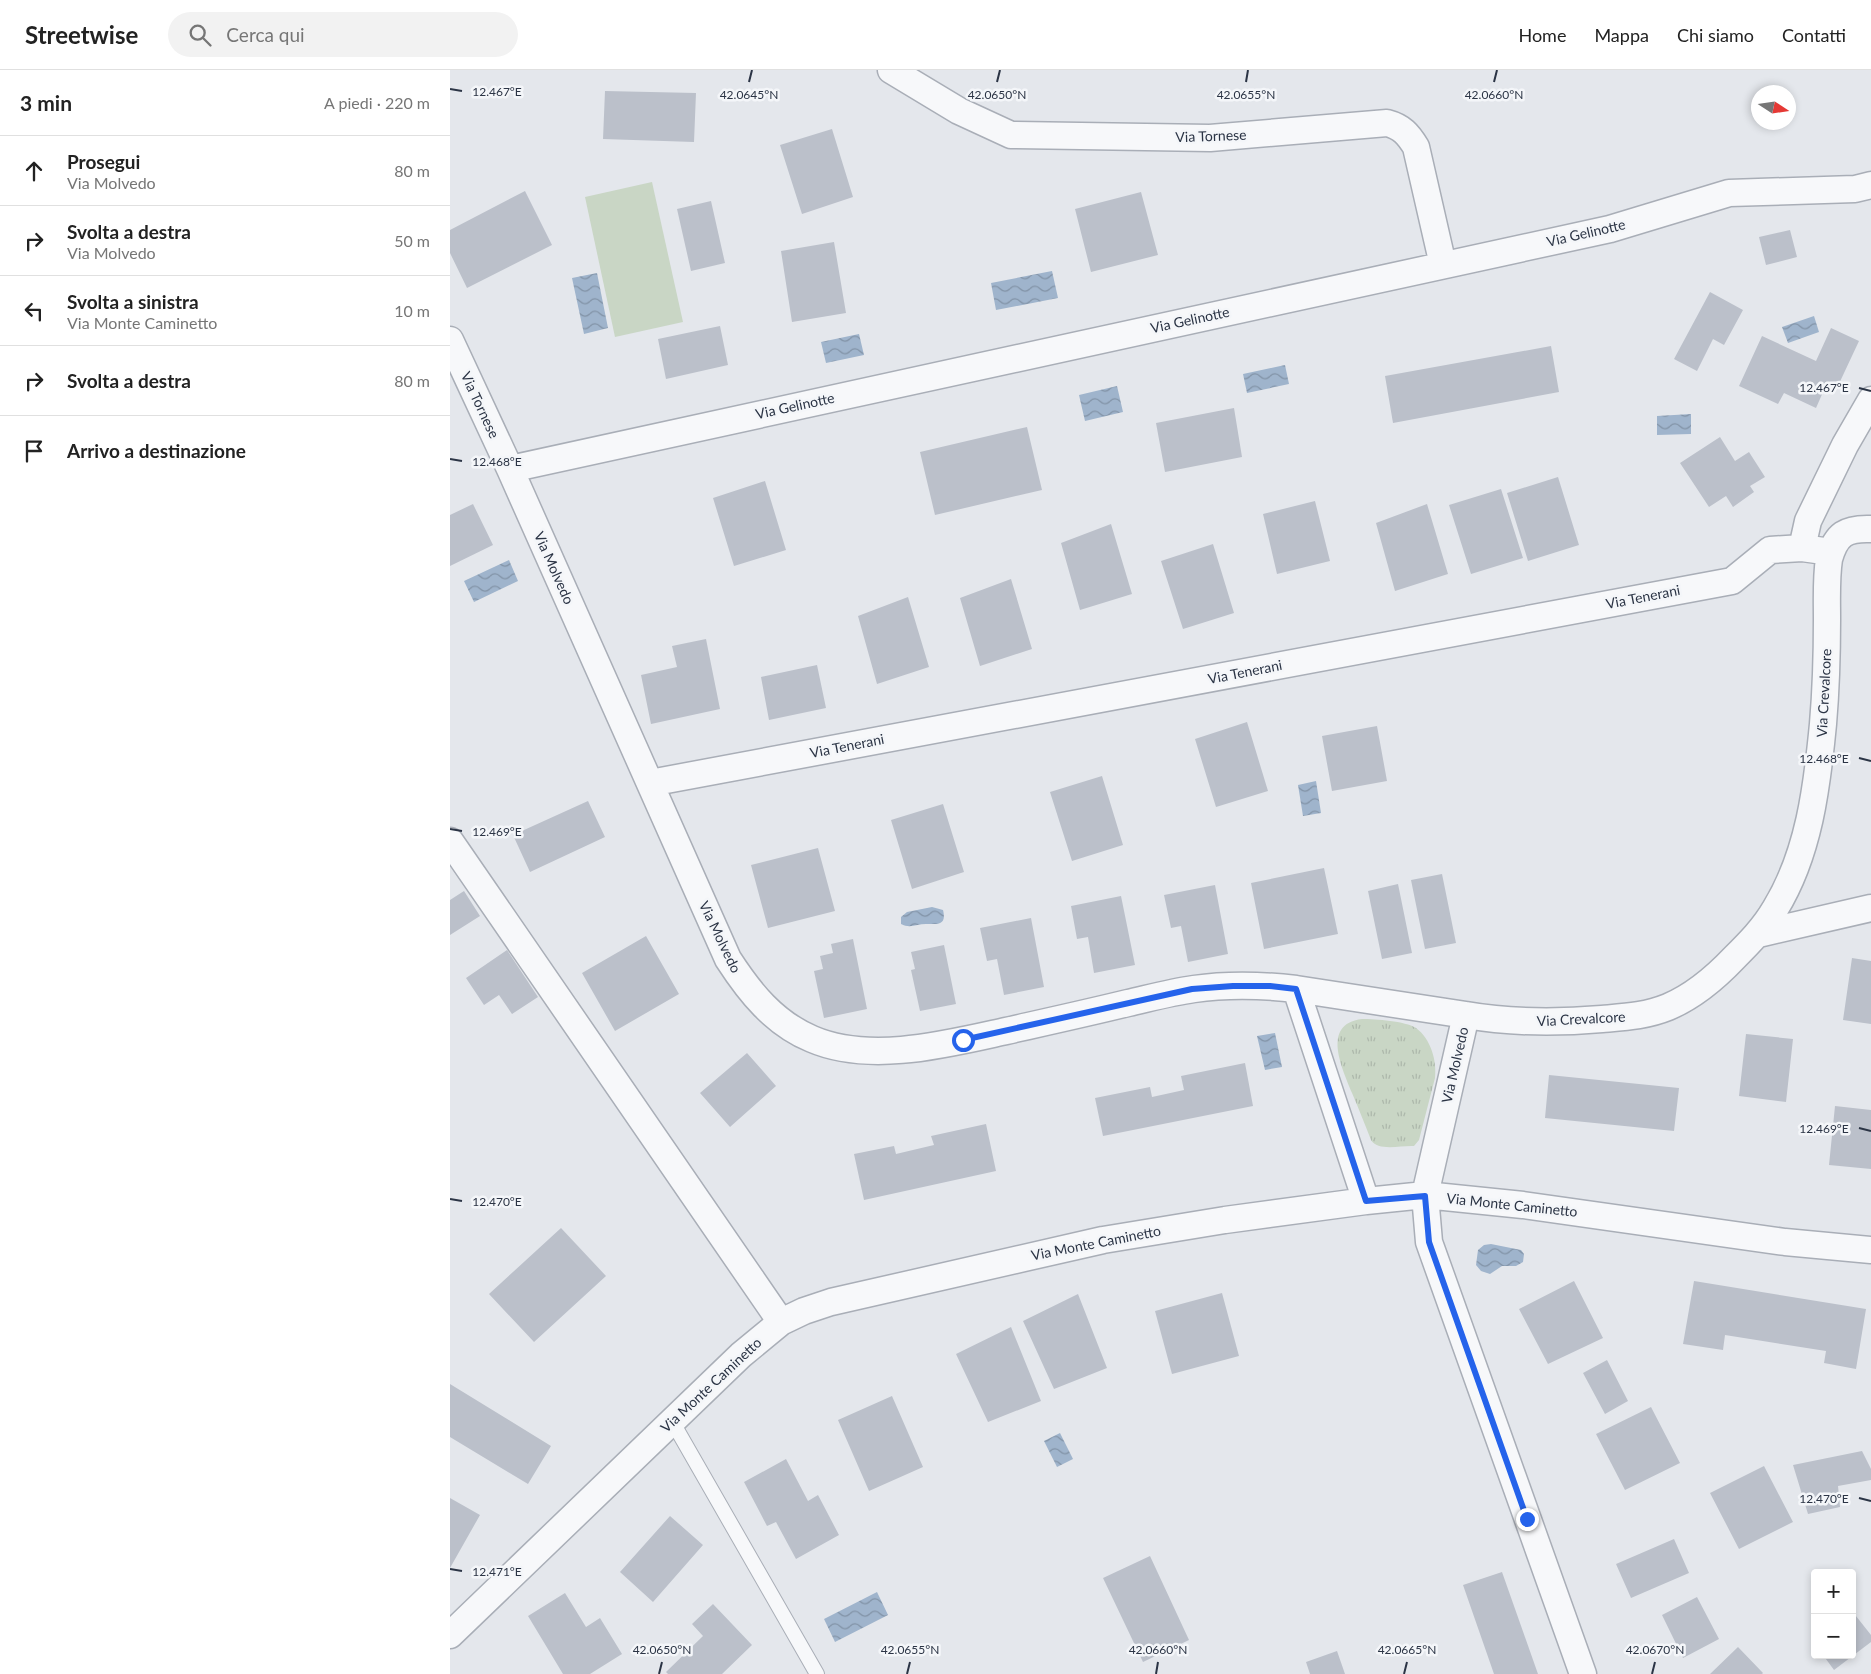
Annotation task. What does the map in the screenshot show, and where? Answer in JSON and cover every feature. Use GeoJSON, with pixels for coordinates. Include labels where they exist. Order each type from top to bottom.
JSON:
{"type":"FeatureCollection","features":[{"type":"Feature","properties":{"kind":"street","name":"Via Tornese"},"geometry":{"type":"LineString","coordinates":[[891,70],[960,111],[1012,135],[1210,138],[1387,124],[1398,126],[1408,134],[1416,147],[1443,264]]}},
{"type":"Feature","properties":{"kind":"street","name":"Via Gelinotte"},"geometry":{"type":"LineString","coordinates":[[510,469],[1610,229],[1729,193],[1855,189],[1871,185]]}},
{"type":"Feature","properties":{"kind":"street","name":"Via Tornese"},"geometry":{"type":"LineString","coordinates":[[450,340],[510,469]]}},
{"type":"Feature","properties":{"kind":"street"},"geometry":{"type":"LineString","coordinates":[[1802,548],[1808,521],[1845,446],[1871,400]]}},
{"type":"Feature","properties":{"kind":"street","name":"Via Molvedo"},"geometry":{"type":"LineString","coordinates":[[510,469],[728,959],[746,987],[766,1010],[788,1027],[812,1039],[836,1047],[862,1050],[926,1046],[963,1040],[1169,994],[1207,987],[1245,986],[1296,989],[1466,1015],[1425,1196],[1429,1242],[1582,1674]]}},
{"type":"Feature","properties":{"kind":"street","name":"Via Crevalcore"},"geometry":{"type":"LineString","coordinates":[[1466,1015],[1497,1020],[1536,1022],[1639,1016],[1667,1007],[1700,990],[1758,934],[1775,909],[1791,878],[1803,844],[1812,807],[1821,746],[1825,698],[1828,566],[1831,552],[1836,540],[1845,532],[1857,529],[1871,529]]}},
{"type":"Feature","properties":{"kind":"street","name":"Via Tenerani"},"geometry":{"type":"LineString","coordinates":[[650,783],[1732,581],[1770,550],[1802,548],[1831,552]]}},
{"type":"Feature","properties":{"kind":"street"},"geometry":{"type":"LineString","coordinates":[[450,841],[781,1322]]}},
{"type":"Feature","properties":{"kind":"street"},"geometry":{"type":"LineString","coordinates":[[1758,934],[1871,908]]}},
{"type":"Feature","properties":{"kind":"street"},"geometry":{"type":"LineString","coordinates":[[1296,989],[1366,1201]]}},
{"type":"Feature","properties":{"kind":"street","name":"Via Monte Caminetto"},"geometry":{"type":"LineString","coordinates":[[450,1635],[741,1355],[781,1322],[804,1311],[831,1302],[1103,1240],[1225,1220],[1366,1201],[1425,1196],[1539,1207],[1785,1242],[1871,1250]]}},
{"type":"Feature","properties":{"kind":"lane"},"geometry":{"type":"LineString","coordinates":[[672,1421],[817,1674]]}},
{"type":"Feature","properties":{"kind":"green space"},"geometry":{"type":"Polygon","coordinates":[[[652,182],[683,322],[615,337],[585,197],[652,182]]]}},
{"type":"Feature","properties":{"kind":"green space"},"geometry":{"type":"Polygon","coordinates":[[[1362,1019],[1390,1021],[1416,1028],[1426,1038],[1432,1051],[1435,1078],[1419,1140],[1414,1146],[1385,1147],[1374,1144],[1371,1140],[1340,1061],[1338,1049],[1341,1029],[1349,1023],[1362,1019]]]}},
{"type":"Feature","properties":{"kind":"water"},"geometry":{"type":"Polygon","coordinates":[[[1052,271],[1058,298],[996,310],[991,283],[1052,271]]]}},
{"type":"Feature","properties":{"kind":"water"},"geometry":{"type":"Polygon","coordinates":[[[597,273],[608,328],[584,334],[572,278],[597,273]]]}},
{"type":"Feature","properties":{"kind":"water"},"geometry":{"type":"Polygon","coordinates":[[[1814,316],[1819,332],[1788,343],[1782,327],[1814,316]]]}},
{"type":"Feature","properties":{"kind":"water"},"geometry":{"type":"Polygon","coordinates":[[[859,334],[864,355],[826,363],[821,342],[859,334]]]}},
{"type":"Feature","properties":{"kind":"water"},"geometry":{"type":"Polygon","coordinates":[[[1285,365],[1289,384],[1247,393],[1243,374],[1285,365]]]}},
{"type":"Feature","properties":{"kind":"water"},"geometry":{"type":"Polygon","coordinates":[[[1117,386],[1123,412],[1085,421],[1079,395],[1117,386]]]}},
{"type":"Feature","properties":{"kind":"water"},"geometry":{"type":"Polygon","coordinates":[[[1691,414],[1691,434],[1657,435],[1657,416],[1691,414]]]}},
{"type":"Feature","properties":{"kind":"water"},"geometry":{"type":"Polygon","coordinates":[[[509,560],[518,581],[474,602],[464,581],[509,560]]]}},
{"type":"Feature","properties":{"kind":"water"},"geometry":{"type":"Polygon","coordinates":[[[1316,781],[1321,813],[1303,816],[1298,785],[1316,781]]]}},
{"type":"Feature","properties":{"kind":"water"},"geometry":{"type":"Polygon","coordinates":[[[932,907],[943,910],[944,919],[940,923],[910,926],[901,924],[901,917],[907,912],[932,907]]]}},
{"type":"Feature","properties":{"kind":"water"},"geometry":{"type":"Polygon","coordinates":[[[1275,1033],[1282,1067],[1265,1070],[1257,1036],[1275,1033]]]}},
{"type":"Feature","properties":{"kind":"water"},"geometry":{"type":"Polygon","coordinates":[[[1491,1244],[1521,1250],[1524,1254],[1523,1262],[1516,1266],[1502,1266],[1490,1274],[1481,1271],[1476,1265],[1478,1250],[1484,1245],[1491,1244]]]}},
{"type":"Feature","properties":{"kind":"water"},"geometry":{"type":"Polygon","coordinates":[[[1060,1433],[1073,1459],[1057,1467],[1044,1441],[1060,1433]]]}},
{"type":"Feature","properties":{"kind":"water"},"geometry":{"type":"Polygon","coordinates":[[[877,1592],[888,1615],[835,1642],[824,1619],[877,1592]]]}},
{"type":"Feature","properties":{"kind":"building"},"geometry":{"type":"Polygon","coordinates":[[[605,91],[696,93],[694,142],[603,139],[605,91]]]}},
{"type":"Feature","properties":{"kind":"building"},"geometry":{"type":"Polygon","coordinates":[[[832,129],[853,197],[802,214],[780,145],[832,129]]]}},
{"type":"Feature","properties":{"kind":"building"},"geometry":{"type":"Polygon","coordinates":[[[525,191],[552,245],[467,288],[450,253],[450,230],[525,191]]]}},
{"type":"Feature","properties":{"kind":"building"},"geometry":{"type":"Polygon","coordinates":[[[1141,192],[1158,255],[1091,272],[1075,209],[1141,192]]]}},
{"type":"Feature","properties":{"kind":"building"},"geometry":{"type":"Polygon","coordinates":[[[711,201],[725,263],[691,271],[677,209],[711,201]]]}},
{"type":"Feature","properties":{"kind":"building"},"geometry":{"type":"Polygon","coordinates":[[[1790,230],[1797,257],[1766,265],[1759,237],[1790,230]]]}},
{"type":"Feature","properties":{"kind":"building"},"geometry":{"type":"Polygon","coordinates":[[[834,242],[846,313],[792,322],[781,251],[834,242]]]}},
{"type":"Feature","properties":{"kind":"building"},"geometry":{"type":"Polygon","coordinates":[[[1710,292],[1743,310],[1724,345],[1713,339],[1697,371],[1674,359],[1710,292]]]}},
{"type":"Feature","properties":{"kind":"building"},"geometry":{"type":"Polygon","coordinates":[[[720,326],[728,365],[666,379],[658,339],[720,326]]]}},
{"type":"Feature","properties":{"kind":"building"},"geometry":{"type":"Polygon","coordinates":[[[1831,328],[1859,341],[1837,388],[1827,383],[1816,408],[1784,393],[1778,404],[1739,386],[1762,336],[1816,361],[1831,328]]]}},
{"type":"Feature","properties":{"kind":"building"},"geometry":{"type":"Polygon","coordinates":[[[1551,346],[1559,392],[1393,423],[1385,376],[1551,346]]]}},
{"type":"Feature","properties":{"kind":"building"},"geometry":{"type":"Polygon","coordinates":[[[1234,408],[1242,457],[1165,472],[1156,423],[1234,408]]]}},
{"type":"Feature","properties":{"kind":"building"},"geometry":{"type":"Polygon","coordinates":[[[1027,427],[1042,490],[935,515],[920,452],[1027,427]]]}},
{"type":"Feature","properties":{"kind":"building"},"geometry":{"type":"Polygon","coordinates":[[[1720,437],[1735,461],[1749,452],[1765,477],[1750,486],[1754,492],[1733,507],[1726,496],[1709,507],[1680,463],[1720,437]]]}},
{"type":"Feature","properties":{"kind":"building"},"geometry":{"type":"Polygon","coordinates":[[[1558,477],[1579,545],[1528,561],[1507,493],[1558,477]]]}},
{"type":"Feature","properties":{"kind":"building"},"geometry":{"type":"Polygon","coordinates":[[[765,481],[786,550],[734,566],[713,498],[765,481]]]}},
{"type":"Feature","properties":{"kind":"building"},"geometry":{"type":"Polygon","coordinates":[[[1501,489],[1523,558],[1471,574],[1449,505],[1501,489]]]}},
{"type":"Feature","properties":{"kind":"building"},"geometry":{"type":"Polygon","coordinates":[[[1315,501],[1330,561],[1277,574],[1263,514],[1315,501]]]}},
{"type":"Feature","properties":{"kind":"building"},"geometry":{"type":"Polygon","coordinates":[[[473,504],[493,545],[450,566],[450,515],[473,504]]]}},
{"type":"Feature","properties":{"kind":"building"},"geometry":{"type":"Polygon","coordinates":[[[1427,504],[1448,574],[1395,591],[1376,523],[1427,504]]]}},
{"type":"Feature","properties":{"kind":"building"},"geometry":{"type":"Polygon","coordinates":[[[1111,524],[1132,594],[1080,610],[1061,543],[1111,524]]]}},
{"type":"Feature","properties":{"kind":"building"},"geometry":{"type":"Polygon","coordinates":[[[1213,544],[1234,613],[1183,629],[1161,561],[1213,544]]]}},
{"type":"Feature","properties":{"kind":"building"},"geometry":{"type":"Polygon","coordinates":[[[1011,579],[1032,649],[980,666],[960,598],[1011,579]]]}},
{"type":"Feature","properties":{"kind":"building"},"geometry":{"type":"Polygon","coordinates":[[[908,597],[929,667],[877,684],[858,616],[908,597]]]}},
{"type":"Feature","properties":{"kind":"building"},"geometry":{"type":"Polygon","coordinates":[[[706,639],[720,709],[651,724],[641,675],[677,667],[672,646],[706,639]]]}},
{"type":"Feature","properties":{"kind":"building"},"geometry":{"type":"Polygon","coordinates":[[[817,665],[826,708],[769,720],[761,677],[817,665]]]}},
{"type":"Feature","properties":{"kind":"building"},"geometry":{"type":"Polygon","coordinates":[[[1247,722],[1268,791],[1216,807],[1195,739],[1247,722]]]}},
{"type":"Feature","properties":{"kind":"building"},"geometry":{"type":"Polygon","coordinates":[[[1377,726],[1387,781],[1332,791],[1322,736],[1377,726]]]}},
{"type":"Feature","properties":{"kind":"building"},"geometry":{"type":"Polygon","coordinates":[[[1102,776],[1123,845],[1072,861],[1050,792],[1102,776]]]}},
{"type":"Feature","properties":{"kind":"building"},"geometry":{"type":"Polygon","coordinates":[[[588,801],[605,837],[530,872],[513,835],[588,801]]]}},
{"type":"Feature","properties":{"kind":"building"},"geometry":{"type":"Polygon","coordinates":[[[943,804],[964,872],[912,889],[891,820],[943,804]]]}},
{"type":"Feature","properties":{"kind":"building"},"geometry":{"type":"Polygon","coordinates":[[[818,848],[835,911],[768,928],[751,865],[818,848]]]}},
{"type":"Feature","properties":{"kind":"building"},"geometry":{"type":"Polygon","coordinates":[[[1324,868],[1338,934],[1264,949],[1251,883],[1324,868]]]}},
{"type":"Feature","properties":{"kind":"building"},"geometry":{"type":"Polygon","coordinates":[[[1442,874],[1456,943],[1425,949],[1411,880],[1442,874]]]}},
{"type":"Feature","properties":{"kind":"building"},"geometry":{"type":"Polygon","coordinates":[[[1398,884],[1412,953],[1382,959],[1368,891],[1398,884]]]}},
{"type":"Feature","properties":{"kind":"building"},"geometry":{"type":"Polygon","coordinates":[[[1215,885],[1228,954],[1188,962],[1181,926],[1171,928],[1164,895],[1215,885]]]}},
{"type":"Feature","properties":{"kind":"building"},"geometry":{"type":"Polygon","coordinates":[[[464,891],[480,916],[450,935],[450,900],[464,891]]]}},
{"type":"Feature","properties":{"kind":"building"},"geometry":{"type":"Polygon","coordinates":[[[1121,896],[1135,965],[1094,973],[1088,937],[1077,939],[1071,906],[1121,896]]]}},
{"type":"Feature","properties":{"kind":"building"},"geometry":{"type":"Polygon","coordinates":[[[1031,918],[1044,987],[1004,995],[997,959],[987,961],[980,928],[1031,918]]]}},
{"type":"Feature","properties":{"kind":"building"},"geometry":{"type":"Polygon","coordinates":[[[646,936],[679,994],[615,1031],[582,973],[646,936]]]}},
{"type":"Feature","properties":{"kind":"building"},"geometry":{"type":"Polygon","coordinates":[[[853,939],[867,1009],[824,1018],[814,971],[823,969],[820,956],[833,953],[831,944],[853,939]]]}},
{"type":"Feature","properties":{"kind":"building"},"geometry":{"type":"Polygon","coordinates":[[[944,945],[956,1004],[920,1011],[911,970],[915,969],[911,952],[944,945]]]}},
{"type":"Feature","properties":{"kind":"building"},"geometry":{"type":"Polygon","coordinates":[[[507,950],[538,997],[512,1014],[499,995],[484,1005],[466,978],[507,950]]]}},
{"type":"Feature","properties":{"kind":"building"},"geometry":{"type":"Polygon","coordinates":[[[1852,958],[1871,961],[1871,1024],[1843,1020],[1852,958]]]}},
{"type":"Feature","properties":{"kind":"building"},"geometry":{"type":"Polygon","coordinates":[[[1746,1034],[1793,1039],[1786,1102],[1739,1096],[1746,1034]]]}},
{"type":"Feature","properties":{"kind":"building"},"geometry":{"type":"Polygon","coordinates":[[[747,1053],[776,1086],[730,1127],[700,1093],[747,1053]]]}},
{"type":"Feature","properties":{"kind":"building"},"geometry":{"type":"Polygon","coordinates":[[[1245,1063],[1253,1106],[1103,1136],[1095,1098],[1150,1087],[1152,1097],[1184,1090],[1181,1076],[1245,1063]]]}},
{"type":"Feature","properties":{"kind":"building"},"geometry":{"type":"Polygon","coordinates":[[[1549,1075],[1679,1088],[1674,1131],[1545,1118],[1549,1075]]]}},
{"type":"Feature","properties":{"kind":"building"},"geometry":{"type":"Polygon","coordinates":[[[1835,1106],[1871,1110],[1871,1169],[1829,1165],[1835,1106]]]}},
{"type":"Feature","properties":{"kind":"building"},"geometry":{"type":"Polygon","coordinates":[[[986,1124],[996,1171],[864,1200],[854,1154],[894,1146],[896,1154],[934,1145],[931,1136],[986,1124]]]}},
{"type":"Feature","properties":{"kind":"building"},"geometry":{"type":"Polygon","coordinates":[[[561,1228],[606,1276],[534,1342],[489,1294],[561,1228]]]}},
{"type":"Feature","properties":{"kind":"building"},"geometry":{"type":"Polygon","coordinates":[[[1574,1281],[1603,1338],[1548,1364],[1519,1309],[1574,1281]]]}},
{"type":"Feature","properties":{"kind":"building"},"geometry":{"type":"Polygon","coordinates":[[[1694,1281],[1866,1309],[1856,1369],[1824,1363],[1826,1351],[1725,1335],[1723,1350],[1683,1344],[1694,1281]]]}},
{"type":"Feature","properties":{"kind":"building"},"geometry":{"type":"Polygon","coordinates":[[[1222,1293],[1239,1356],[1172,1374],[1155,1311],[1222,1293]]]}},
{"type":"Feature","properties":{"kind":"building"},"geometry":{"type":"Polygon","coordinates":[[[1078,1294],[1107,1368],[1054,1389],[1023,1321],[1078,1294]]]}},
{"type":"Feature","properties":{"kind":"building"},"geometry":{"type":"Polygon","coordinates":[[[1011,1327],[1041,1401],[988,1422],[956,1354],[1011,1327]]]}},
{"type":"Feature","properties":{"kind":"building"},"geometry":{"type":"Polygon","coordinates":[[[1607,1360],[1628,1401],[1605,1414],[1583,1373],[1607,1360]]]}},
{"type":"Feature","properties":{"kind":"building"},"geometry":{"type":"Polygon","coordinates":[[[450,1384],[551,1446],[528,1484],[450,1437],[450,1384]]]}},
{"type":"Feature","properties":{"kind":"building"},"geometry":{"type":"Polygon","coordinates":[[[892,1396],[923,1467],[869,1491],[838,1420],[892,1396]]]}},
{"type":"Feature","properties":{"kind":"building"},"geometry":{"type":"Polygon","coordinates":[[[1651,1407],[1680,1463],[1625,1490],[1596,1434],[1651,1407]]]}},
{"type":"Feature","properties":{"kind":"building"},"geometry":{"type":"Polygon","coordinates":[[[1862,1451],[1871,1469],[1871,1480],[1838,1486],[1840,1507],[1808,1514],[1793,1465],[1862,1451]]]}},
{"type":"Feature","properties":{"kind":"building"},"geometry":{"type":"Polygon","coordinates":[[[786,1459],[808,1501],[818,1495],[839,1535],[796,1559],[776,1522],[767,1526],[744,1482],[786,1459]]]}},
{"type":"Feature","properties":{"kind":"building"},"geometry":{"type":"Polygon","coordinates":[[[1764,1466],[1793,1522],[1739,1549],[1710,1493],[1764,1466]]]}},
{"type":"Feature","properties":{"kind":"building"},"geometry":{"type":"Polygon","coordinates":[[[450,1498],[480,1515],[450,1568],[450,1498]]]}},
{"type":"Feature","properties":{"kind":"building"},"geometry":{"type":"Polygon","coordinates":[[[670,1516],[703,1545],[653,1602],[620,1572],[670,1516]]]}},
{"type":"Feature","properties":{"kind":"building"},"geometry":{"type":"Polygon","coordinates":[[[1674,1539],[1689,1573],[1631,1598],[1616,1564],[1674,1539]]]}},
{"type":"Feature","properties":{"kind":"building"},"geometry":{"type":"Polygon","coordinates":[[[1150,1556],[1189,1640],[1143,1662],[1103,1578],[1150,1556]]]}},
{"type":"Feature","properties":{"kind":"building"},"geometry":{"type":"Polygon","coordinates":[[[1502,1572],[1538,1674],[1494,1674],[1463,1585],[1502,1572]]]}},
{"type":"Feature","properties":{"kind":"building"},"geometry":{"type":"Polygon","coordinates":[[[565,1593],[586,1627],[600,1618],[622,1654],[590,1674],[563,1674],[528,1616],[565,1593]]]}},
{"type":"Feature","properties":{"kind":"building"},"geometry":{"type":"Polygon","coordinates":[[[1697,1597],[1719,1639],[1683,1658],[1662,1615],[1697,1597]]]}},
{"type":"Feature","properties":{"kind":"building"},"geometry":{"type":"Polygon","coordinates":[[[713,1604],[752,1645],[722,1674],[668,1674],[666,1672],[703,1636],[692,1624],[713,1604]]]}},
{"type":"Feature","properties":{"kind":"building"},"geometry":{"type":"Polygon","coordinates":[[[1856,1616],[1871,1635],[1871,1642],[1856,1653],[1856,1616]]]}},
{"type":"Feature","properties":{"kind":"building"},"geometry":{"type":"Polygon","coordinates":[[[1738,1647],[1762,1674],[1710,1674],[1738,1647]]]}},
{"type":"Feature","properties":{"kind":"building"},"geometry":{"type":"Polygon","coordinates":[[[1337,1651],[1345,1674],[1310,1674],[1306,1662],[1337,1651]]]}},
{"type":"Feature","properties":{"kind":"building"},"geometry":{"type":"Polygon","coordinates":[[[1826,1659],[1849,1659],[1834,1670],[1826,1659]]]}},
{"type":"Feature","properties":{"kind":"route"},"geometry":{"type":"LineString","coordinates":[[963,1040],[1192,989],[1222,986],[1270,986],[1296,989],[1366,1201],[1425,1196],[1429,1242],[1527,1519]]}}]}
